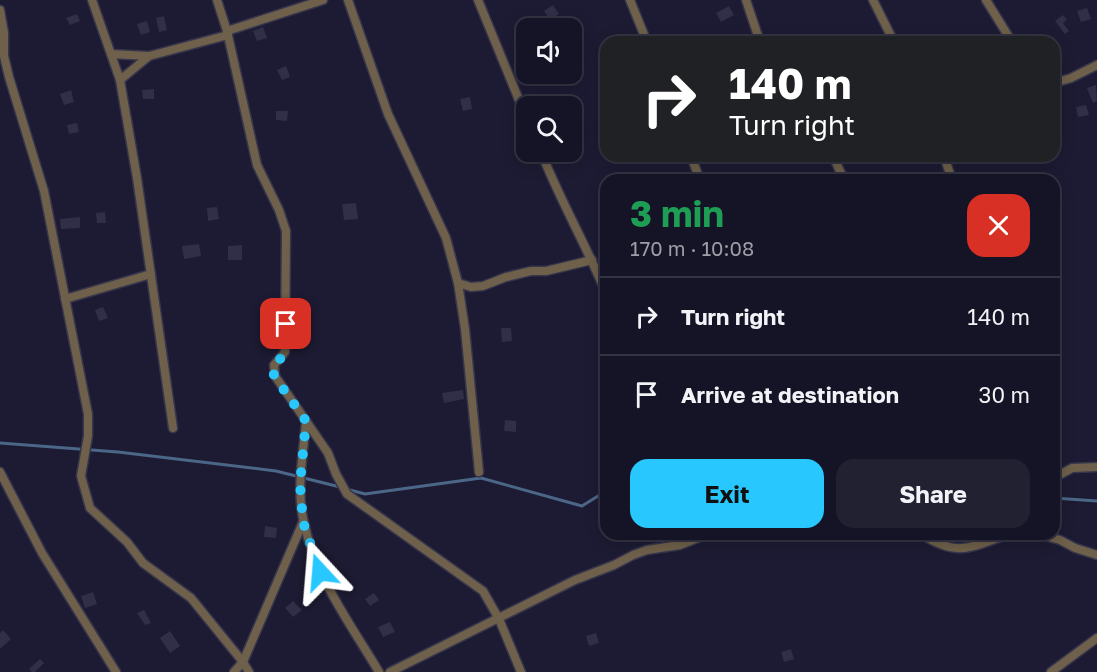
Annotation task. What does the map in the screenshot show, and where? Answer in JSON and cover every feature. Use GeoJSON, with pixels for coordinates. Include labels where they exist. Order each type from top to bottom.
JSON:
{"type":"FeatureCollection","features":[{"type":"Feature","properties":{"kind":"street"},"geometry":{"type":"LineString","coordinates":[[92,0],[120,80],[137,178],[173,428]]}},
{"type":"Feature","properties":{"kind":"street"},"geometry":{"type":"LineString","coordinates":[[217,0],[228,33],[257,165],[279,210],[286,231],[285,352],[274,365],[274,376],[328,453],[347,494],[483,591],[499,619],[521,672]]}},
{"type":"Feature","properties":{"kind":"street"},"geometry":{"type":"LineString","coordinates":[[111,54],[149,56],[228,33],[323,0]]}},
{"type":"Feature","properties":{"kind":"street"},"geometry":{"type":"LineString","coordinates":[[348,0],[388,114],[446,238],[458,283],[465,329],[479,472]]}},
{"type":"Feature","properties":{"kind":"street"},"geometry":{"type":"LineString","coordinates":[[478,0],[517,96]]}},
{"type":"Feature","properties":{"kind":"street"},"geometry":{"type":"LineString","coordinates":[[630,0],[645,36]]}},
{"type":"Feature","properties":{"kind":"street"},"geometry":{"type":"LineString","coordinates":[[746,0],[758,36]]}},
{"type":"Feature","properties":{"kind":"street"},"geometry":{"type":"LineString","coordinates":[[873,0],[891,36]]}},
{"type":"Feature","properties":{"kind":"street"},"geometry":{"type":"LineString","coordinates":[[986,0],[1008,36]]}},
{"type":"Feature","properties":{"kind":"street"},"geometry":{"type":"LineString","coordinates":[[0,10],[4,33],[4,56],[44,191],[88,414],[88,436],[81,476],[90,508],[127,542],[143,563],[190,598],[249,672]]}},
{"type":"Feature","properties":{"kind":"street"},"geometry":{"type":"LineString","coordinates":[[120,80],[149,56]]}},
{"type":"Feature","properties":{"kind":"street"},"geometry":{"type":"LineString","coordinates":[[1060,81],[1097,65]]}},
{"type":"Feature","properties":{"kind":"street"},"geometry":{"type":"LineString","coordinates":[[545,162],[600,278]]}},
{"type":"Feature","properties":{"kind":"street"},"geometry":{"type":"LineString","coordinates":[[458,283],[471,287],[483,286],[514,274],[558,269],[592,260]]}},
{"type":"Feature","properties":{"kind":"street"},"geometry":{"type":"LineString","coordinates":[[65,299],[151,274]]}},
{"type":"Feature","properties":{"kind":"street"},"geometry":{"type":"LineString","coordinates":[[306,421],[300,484],[303,522],[320,572],[379,672]]}},
{"type":"Feature","properties":{"kind":"street"},"geometry":{"type":"LineString","coordinates":[[1060,475],[1072,468],[1097,467]]}},
{"type":"Feature","properties":{"kind":"street"},"geometry":{"type":"LineString","coordinates":[[0,472],[42,553],[116,672]]}},
{"type":"Feature","properties":{"kind":"street"},"geometry":{"type":"LineString","coordinates":[[234,672],[243,662],[303,522]]}},
{"type":"Feature","properties":{"kind":"street"},"geometry":{"type":"LineString","coordinates":[[390,672],[575,580],[647,550],[680,545],[693,540]]}},
{"type":"Feature","properties":{"kind":"street"},"geometry":{"type":"LineString","coordinates":[[931,540],[943,547],[957,549],[992,540]]}},
{"type":"Feature","properties":{"kind":"street"},"geometry":{"type":"LineString","coordinates":[[1060,540],[1097,555]]}},
{"type":"Feature","properties":{"kind":"street"},"geometry":{"type":"LineString","coordinates":[[1050,672],[1097,638]]}},
{"type":"Feature","properties":{"kind":"building"},"geometry":{"type":"Polygon","coordinates":[[[553,5],[559,14],[549,18],[544,11],[553,5]]]}},
{"type":"Feature","properties":{"kind":"building"},"geometry":{"type":"Polygon","coordinates":[[[729,6],[734,15],[721,22],[716,13],[729,6]]]}},
{"type":"Feature","properties":{"kind":"building"},"geometry":{"type":"Polygon","coordinates":[[[1087,8],[1091,19],[1081,22],[1077,11],[1087,8]]]}},
{"type":"Feature","properties":{"kind":"building"},"geometry":{"type":"Polygon","coordinates":[[[77,14],[80,21],[70,25],[66,18],[77,14]]]}},
{"type":"Feature","properties":{"kind":"building"},"geometry":{"type":"Polygon","coordinates":[[[1063,15],[1067,20],[1063,23],[1069,31],[1065,34],[1055,21],[1063,15]]]}},
{"type":"Feature","properties":{"kind":"building"},"geometry":{"type":"Polygon","coordinates":[[[164,16],[167,30],[159,32],[156,18],[164,16]]]}},
{"type":"Feature","properties":{"kind":"building"},"geometry":{"type":"Polygon","coordinates":[[[147,21],[150,32],[141,35],[137,24],[147,21]]]}},
{"type":"Feature","properties":{"kind":"building"},"geometry":{"type":"Polygon","coordinates":[[[263,27],[267,38],[257,41],[253,31],[263,27]]]}},
{"type":"Feature","properties":{"kind":"building"},"geometry":{"type":"Polygon","coordinates":[[[286,66],[290,77],[282,80],[277,70],[286,66]]]}},
{"type":"Feature","properties":{"kind":"building"},"geometry":{"type":"Polygon","coordinates":[[[1096,85],[1097,101],[1093,103],[1087,88],[1096,85]]]}},
{"type":"Feature","properties":{"kind":"building"},"geometry":{"type":"Polygon","coordinates":[[[154,89],[154,99],[143,99],[142,90],[154,89]]]}},
{"type":"Feature","properties":{"kind":"building"},"geometry":{"type":"Polygon","coordinates":[[[71,90],[74,102],[64,105],[60,94],[71,90]]]}},
{"type":"Feature","properties":{"kind":"building"},"geometry":{"type":"Polygon","coordinates":[[[470,97],[472,109],[463,111],[460,99],[470,97]]]}},
{"type":"Feature","properties":{"kind":"building"},"geometry":{"type":"Polygon","coordinates":[[[1086,105],[1089,115],[1078,117],[1076,107],[1086,105]]]}},
{"type":"Feature","properties":{"kind":"building"},"geometry":{"type":"Polygon","coordinates":[[[276,111],[288,111],[287,121],[276,120],[276,111]]]}},
{"type":"Feature","properties":{"kind":"building"},"geometry":{"type":"Polygon","coordinates":[[[77,123],[79,132],[69,134],[67,125],[77,123]]]}},
{"type":"Feature","properties":{"kind":"building"},"geometry":{"type":"Polygon","coordinates":[[[356,203],[358,219],[344,220],[342,204],[356,203]]]}},
{"type":"Feature","properties":{"kind":"building"},"geometry":{"type":"Polygon","coordinates":[[[217,207],[219,219],[208,221],[207,208],[217,207]]]}},
{"type":"Feature","properties":{"kind":"building"},"geometry":{"type":"Polygon","coordinates":[[[105,212],[106,223],[97,223],[96,213],[105,212]]]}},
{"type":"Feature","properties":{"kind":"building"},"geometry":{"type":"Polygon","coordinates":[[[80,217],[80,228],[61,229],[60,219],[80,217]]]}},
{"type":"Feature","properties":{"kind":"building"},"geometry":{"type":"Polygon","coordinates":[[[199,244],[201,256],[184,259],[182,246],[199,244]]]}},
{"type":"Feature","properties":{"kind":"building"},"geometry":{"type":"Polygon","coordinates":[[[242,245],[242,260],[228,260],[228,246],[242,245]]]}},
{"type":"Feature","properties":{"kind":"building"},"geometry":{"type":"Polygon","coordinates":[[[103,307],[108,318],[99,321],[95,310],[103,307]]]}},
{"type":"Feature","properties":{"kind":"building"},"geometry":{"type":"Polygon","coordinates":[[[501,328],[511,328],[512,341],[502,342],[501,328]]]}},
{"type":"Feature","properties":{"kind":"building"},"geometry":{"type":"Polygon","coordinates":[[[463,390],[464,399],[444,403],[442,393],[463,390]]]}},
{"type":"Feature","properties":{"kind":"building"},"geometry":{"type":"Polygon","coordinates":[[[505,420],[516,421],[516,432],[504,431],[505,420]]]}},
{"type":"Feature","properties":{"kind":"building"},"geometry":{"type":"Polygon","coordinates":[[[265,526],[277,528],[276,538],[264,537],[265,526]]]}},
{"type":"Feature","properties":{"kind":"building"},"geometry":{"type":"Polygon","coordinates":[[[93,592],[97,604],[85,608],[81,596],[93,592]]]}},
{"type":"Feature","properties":{"kind":"building"},"geometry":{"type":"Polygon","coordinates":[[[374,593],[379,600],[370,606],[365,599],[374,593]]]}},
{"type":"Feature","properties":{"kind":"building"},"geometry":{"type":"Polygon","coordinates":[[[293,601],[302,610],[293,617],[285,608],[293,601]]]}},
{"type":"Feature","properties":{"kind":"building"},"geometry":{"type":"Polygon","coordinates":[[[144,610],[151,623],[145,625],[137,613],[144,610]]]}},
{"type":"Feature","properties":{"kind":"building"},"geometry":{"type":"Polygon","coordinates":[[[390,622],[395,632],[383,637],[378,627],[390,622]]]}},
{"type":"Feature","properties":{"kind":"building"},"geometry":{"type":"Polygon","coordinates":[[[3,630],[11,639],[0,649],[0,633],[3,630]]]}},
{"type":"Feature","properties":{"kind":"building"},"geometry":{"type":"Polygon","coordinates":[[[170,631],[180,646],[170,653],[160,638],[170,631]]]}},
{"type":"Feature","properties":{"kind":"building"},"geometry":{"type":"Polygon","coordinates":[[[596,633],[599,643],[589,646],[586,636],[596,633]]]}},
{"type":"Feature","properties":{"kind":"building"},"geometry":{"type":"Polygon","coordinates":[[[791,649],[794,659],[784,662],[781,652],[791,649]]]}},
{"type":"Feature","properties":{"kind":"building"},"geometry":{"type":"Polygon","coordinates":[[[40,659],[44,663],[32,672],[29,669],[40,659]]]}},
{"type":"Feature","properties":{"kind":"waterway"},"geometry":{"type":"LineString","coordinates":[[0,443],[118,452],[276,471],[340,487]]}},
{"type":"Feature","properties":{"kind":"waterway"},"geometry":{"type":"LineString","coordinates":[[346,489],[365,494],[481,478],[582,506],[600,495]]}},
{"type":"Feature","properties":{"kind":"waterway"},"geometry":{"type":"LineString","coordinates":[[1060,498],[1097,501]]}},
{"type":"Feature","properties":{"kind":"route"},"geometry":{"type":"LineString","coordinates":[[286,324],[285,352],[273,369],[274,376],[306,421],[300,484],[303,522],[320,572]]}}]}
